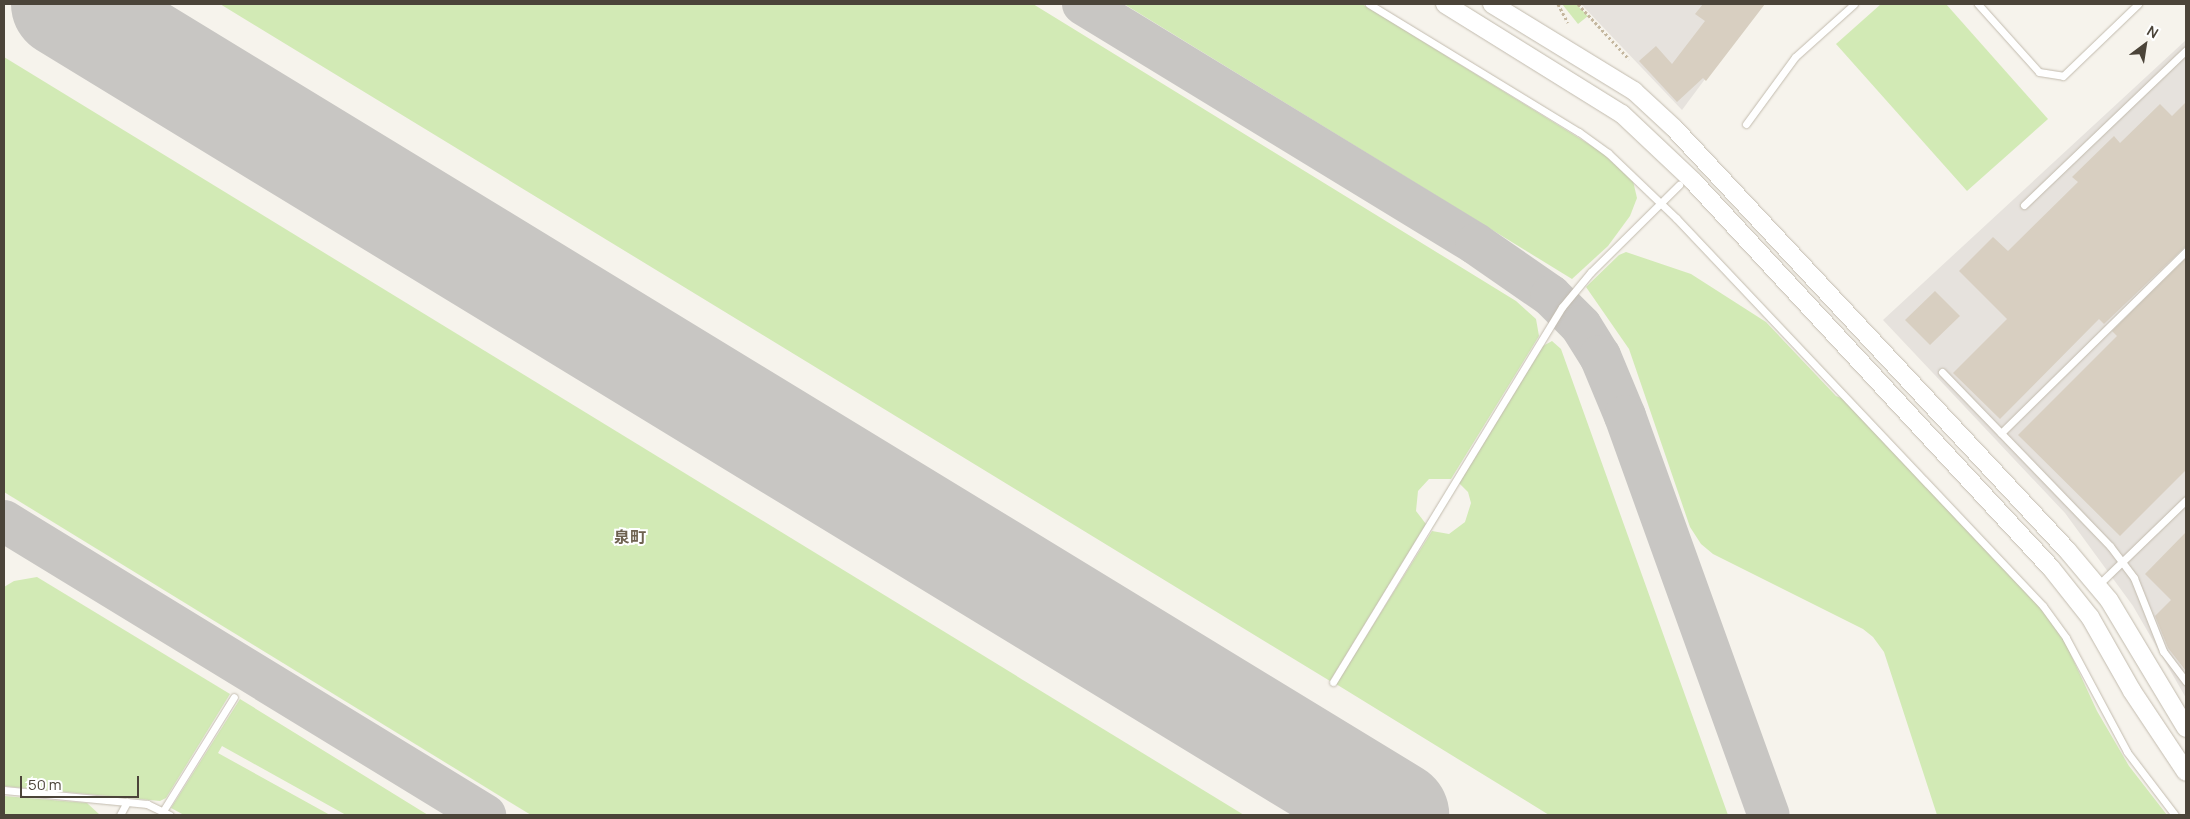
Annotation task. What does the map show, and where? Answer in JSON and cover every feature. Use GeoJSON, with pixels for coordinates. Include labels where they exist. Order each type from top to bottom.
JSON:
{"type":"FeatureCollection","features":[{"type":"Feature","properties":{"kind":"street"},"geometry":{"type":"LineString","coordinates":[[1446,4],[1622,114],[1693,181],[2050,568],[2090,617],[2132,691],[2186,772]]}},
{"type":"Feature","properties":{"kind":"street"},"geometry":{"type":"LineString","coordinates":[[1492,4],[1626,86],[1674,128],[2097,586],[2186,728]]}},
{"type":"Feature","properties":{"kind":"lane"},"geometry":{"type":"LineString","coordinates":[[1369,4],[1579,132],[1608,153],[1659,202],[2043,606],[2066,638],[2127,752],[2175,815]]}},
{"type":"Feature","properties":{"kind":"lane"},"geometry":{"type":"LineString","coordinates":[[1746,124],[1795,57],[1854,4]]}},
{"type":"Feature","properties":{"kind":"lane"},"geometry":{"type":"LineString","coordinates":[[1978,4],[2039,72],[2063,76],[2138,4]]}},
{"type":"Feature","properties":{"kind":"lane"},"geometry":{"type":"LineString","coordinates":[[2024,205],[2186,50]]}},
{"type":"Feature","properties":{"kind":"lane"},"geometry":{"type":"LineString","coordinates":[[1333,682],[1562,307],[1659,202],[1679,184]]}},
{"type":"Feature","properties":{"kind":"lane"},"geometry":{"type":"LineString","coordinates":[[2001,433],[2186,251]]}},
{"type":"Feature","properties":{"kind":"lane"},"geometry":{"type":"LineString","coordinates":[[1942,372],[2001,433],[2134,578],[2163,651],[2186,681]]}},
{"type":"Feature","properties":{"kind":"lane"},"geometry":{"type":"LineString","coordinates":[[2097,586],[2186,500]]}},
{"type":"Feature","properties":{"kind":"lane"},"geometry":{"type":"LineString","coordinates":[[163,811],[234,697]]}},
{"type":"Feature","properties":{"kind":"lane"},"geometry":{"type":"LineString","coordinates":[[4,790],[147,804],[170,815]]}},
{"type":"Feature","properties":{"kind":"lane"},"geometry":{"type":"LineString","coordinates":[[120,815],[127,802]]}},
{"type":"Feature","properties":{"kind":"path"},"geometry":{"type":"LineString","coordinates":[[1558,4],[1568,23]]}},
{"type":"Feature","properties":{"kind":"path"},"geometry":{"type":"LineString","coordinates":[[1578,4],[1628,59]]}},
{"type":"Feature","properties":{"kind":"shaded area"},"geometry":{"type":"Polygon","coordinates":[[[1581,4],[1761,4],[1682,110],[1581,4]]]}},
{"type":"Feature","properties":{"kind":"shaded area"},"geometry":{"type":"Polygon","coordinates":[[[2186,40],[2186,698],[2133,606],[2065,513],[1883,320],[2186,40]]]}},
{"type":"Feature","properties":{"kind":"green space"},"geometry":{"type":"Polygon","coordinates":[[[220,4],[1033,4],[1516,301],[1536,319],[1539,336],[1451,479],[1429,479],[1418,491],[1416,511],[1426,524],[1330,681],[220,4]]]}},
{"type":"Feature","properties":{"kind":"green space"},"geometry":{"type":"Polygon","coordinates":[[[1124,4],[1362,4],[1600,151],[1633,181],[1637,198],[1630,216],[1608,246],[1572,279],[1124,4]]]}},
{"type":"Feature","properties":{"kind":"green space"},"geometry":{"type":"Polygon","coordinates":[[[1562,4],[1576,4],[1588,16],[1578,24],[1562,4]]]}},
{"type":"Feature","properties":{"kind":"green space"},"geometry":{"type":"Polygon","coordinates":[[[1881,4],[1946,4],[2048,119],[1967,191],[1836,44],[1881,4]]]}},
{"type":"Feature","properties":{"kind":"green space"},"geometry":{"type":"Polygon","coordinates":[[[4,57],[1244,815],[531,815],[4,492],[4,57]]]}},
{"type":"Feature","properties":{"kind":"green space"},"geometry":{"type":"Polygon","coordinates":[[[1626,252],[1691,274],[1766,322],[1836,396],[1846,400],[2033,598],[2065,642],[2097,711],[2129,766],[2167,815],[1937,815],[1884,652],[1873,637],[1863,629],[1713,554],[1701,544],[1690,527],[1629,349],[1586,287],[1619,255],[1626,252]]]}},
{"type":"Feature","properties":{"kind":"green space"},"geometry":{"type":"Polygon","coordinates":[[[1552,341],[1561,349],[1728,815],[1549,815],[1336,684],[1432,531],[1449,534],[1465,522],[1471,503],[1468,492],[1459,483],[1543,346],[1552,341]]]}},
{"type":"Feature","properties":{"kind":"green space"},"geometry":{"type":"Polygon","coordinates":[[[37,577],[230,694],[166,798],[160,801],[4,786],[4,587],[14,581],[37,577]]]}},
{"type":"Feature","properties":{"kind":"green space"},"geometry":{"type":"Polygon","coordinates":[[[240,699],[428,815],[346,815],[222,746],[218,753],[330,815],[184,815],[171,808],[240,699]]]}},
{"type":"Feature","properties":{"kind":"green space"},"geometry":{"type":"Polygon","coordinates":[[[4,796],[87,803],[100,815],[4,815],[4,796]]]}},
{"type":"Feature","properties":{"kind":"building"},"geometry":{"type":"Polygon","coordinates":[[[1703,4],[1765,4],[1706,81],[1703,78],[1677,102],[1639,61],[1656,46],[1672,64],[1705,21],[1695,14],[1703,4]]]}},
{"type":"Feature","properties":{"kind":"building"},"geometry":{"type":"Polygon","coordinates":[[[2186,102],[2186,246],[2104,324],[2099,319],[2000,419],[1953,373],[2007,319],[1959,271],[1993,237],[2008,251],[2078,182],[2072,177],[2114,136],[2120,143],[2160,104],[2172,116],[2186,102]]]}},
{"type":"Feature","properties":{"kind":"building"},"geometry":{"type":"Polygon","coordinates":[[[2186,258],[2186,470],[2120,536],[2018,435],[2117,336],[2112,331],[2186,258]]]}},
{"type":"Feature","properties":{"kind":"building"},"geometry":{"type":"Polygon","coordinates":[[[1935,291],[1960,316],[1930,345],[1905,320],[1935,291]]]}},
{"type":"Feature","properties":{"kind":"building"},"geometry":{"type":"Polygon","coordinates":[[[2186,532],[2186,671],[2168,648],[2155,616],[2171,600],[2145,574],[2186,532]]]}},
{"type":"Feature","properties":{"kind":"taxiway"},"geometry":{"type":"LineString","coordinates":[[1083,4],[1476,244],[1551,296],[1581,326],[1600,356],[1625,416],[1769,815]]}},
{"type":"Feature","properties":{"kind":"taxiway"},"geometry":{"type":"LineString","coordinates":[[4,521],[485,815]]}},
{"type":"Feature","properties":{"kind":"taxiway"},"geometry":{"type":"LineString","coordinates":[[1348,787],[1368,804],[1375,815]]}},
{"type":"Feature","properties":{"kind":"runway"},"geometry":{"type":"LineString","coordinates":[[65,4],[1395,815]]}},
{"type":"Feature","properties":{"kind":"district","name":"泉町"},"geometry":{"type":"Point","coordinates":[630,537]}}]}
